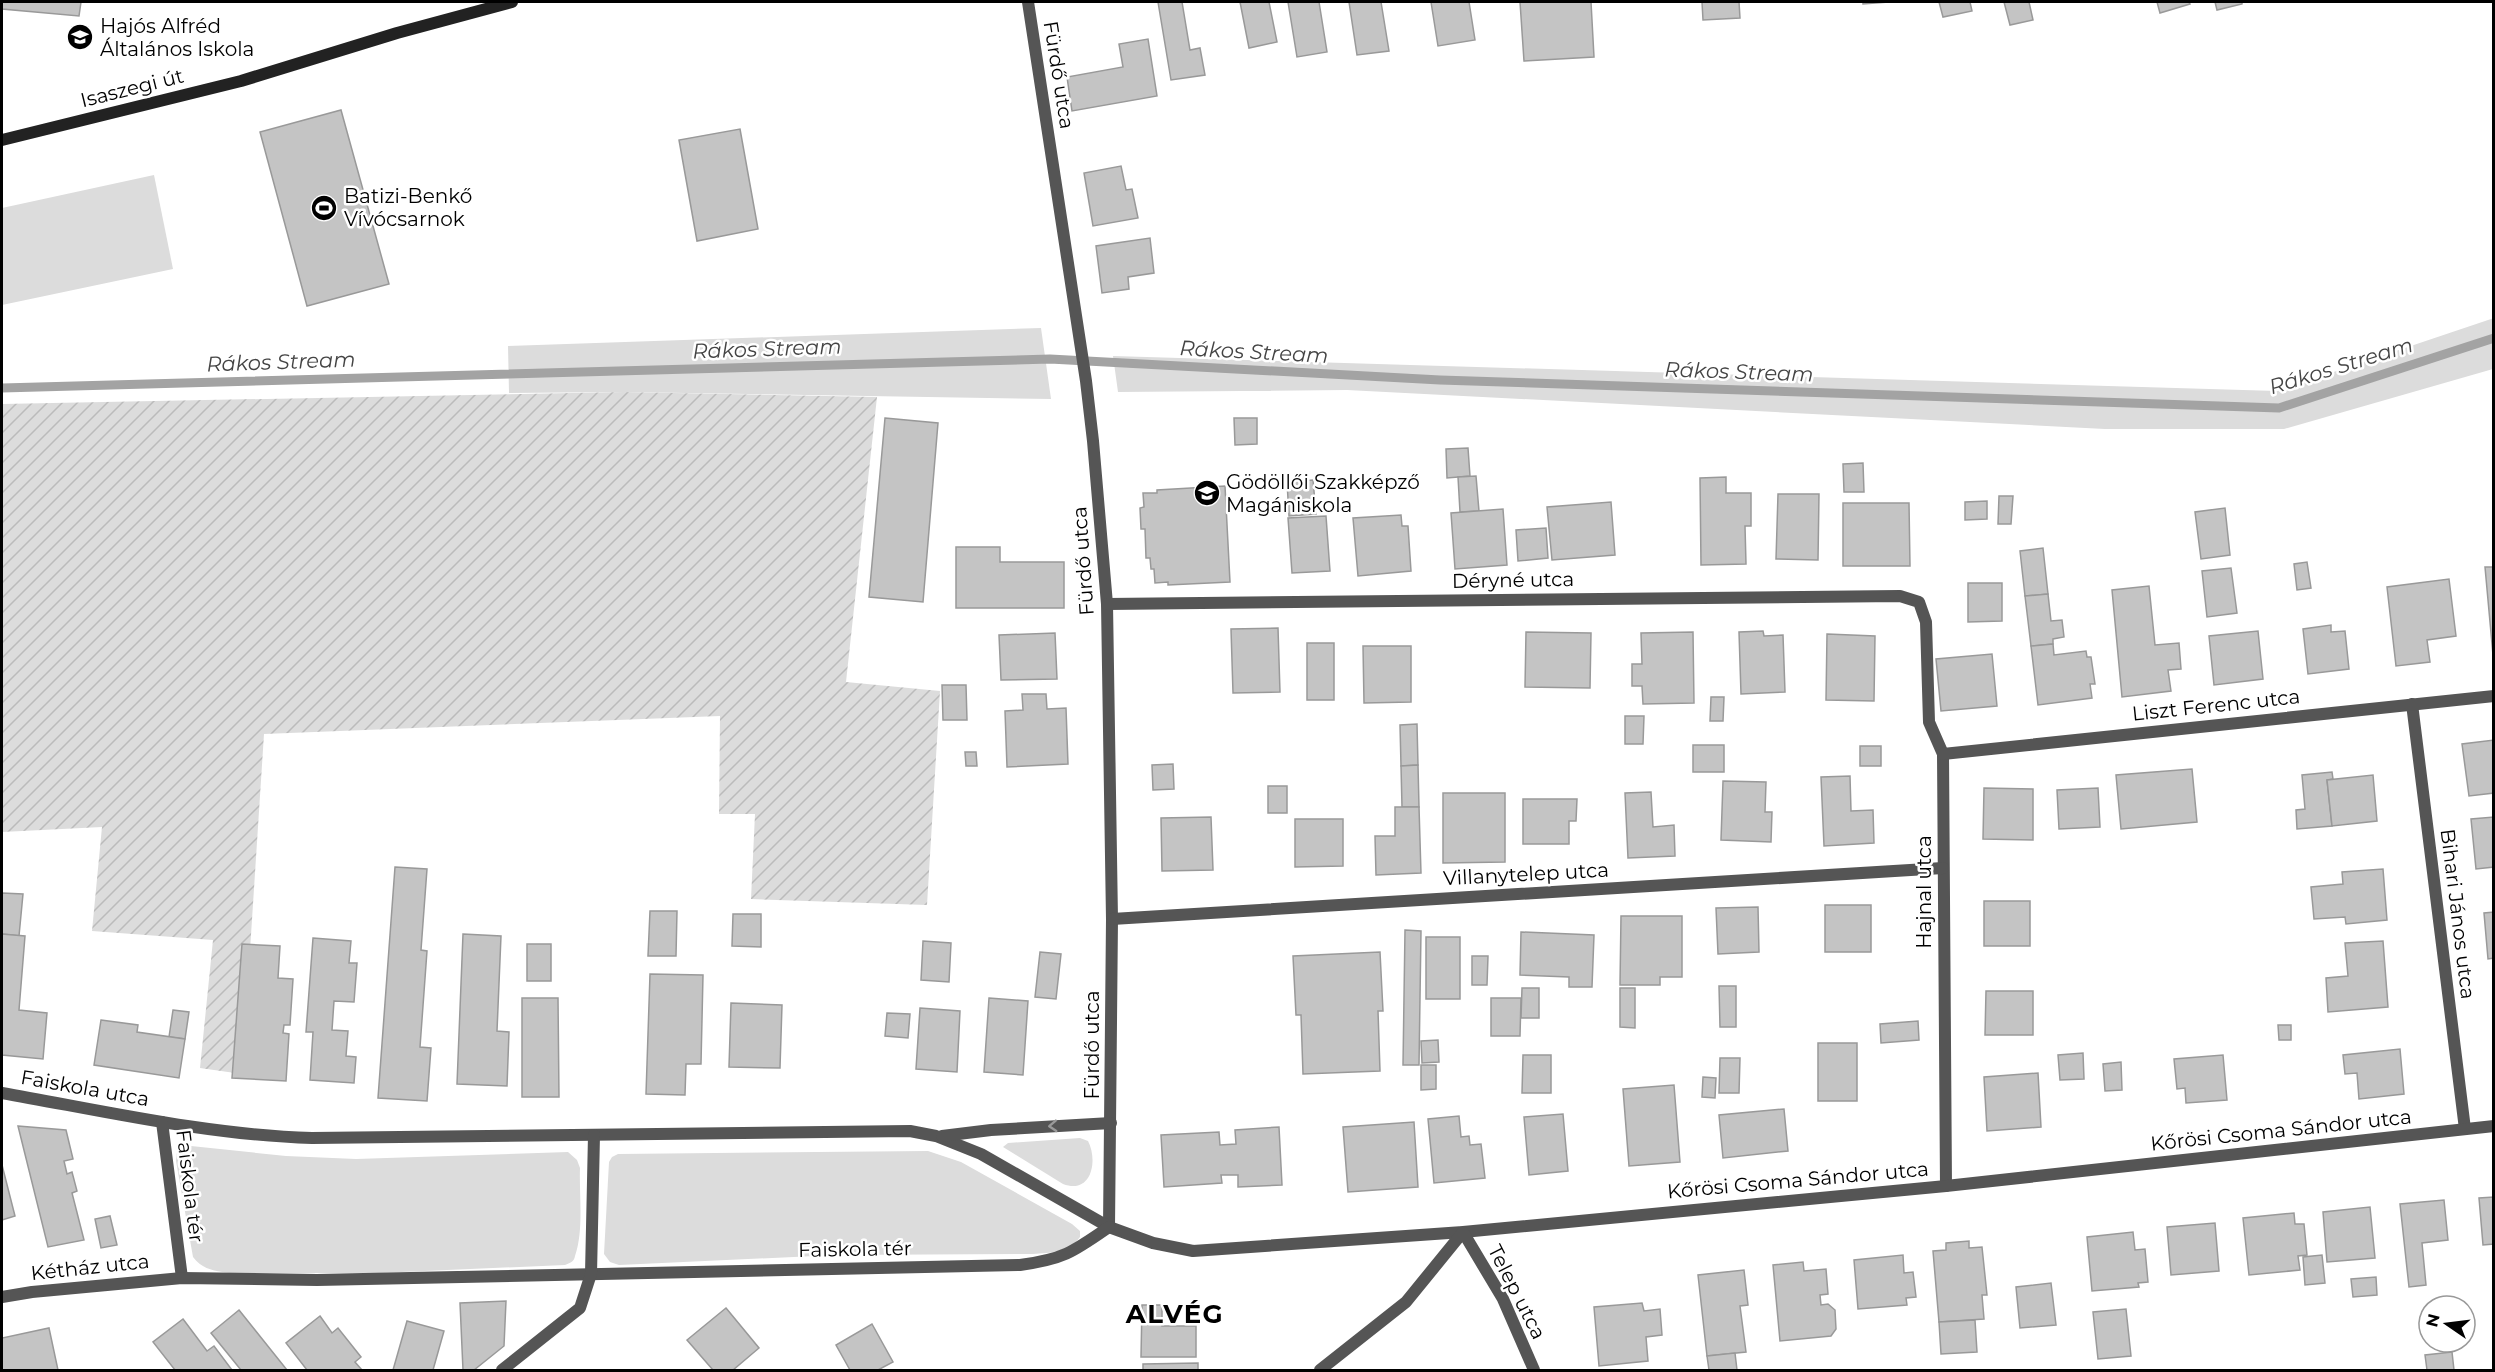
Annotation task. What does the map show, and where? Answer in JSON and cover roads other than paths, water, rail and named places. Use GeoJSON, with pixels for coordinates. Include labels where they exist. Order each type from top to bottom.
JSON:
{"type":"FeatureCollection","features":[{"type":"Feature","properties":{"kind":"main road","name":"Isaszegi út"},"geometry":{"type":"LineString","coordinates":[[2,140],[241,81],[397,33],[512,2]]}},
{"type":"Feature","properties":{"kind":"street","name":"Fürdő utca"},"geometry":{"type":"LineString","coordinates":[[1028,2],[1094,441],[1107,604],[1112,918],[1111,1123]]}},
{"type":"Feature","properties":{"kind":"street","name":"Déryné utca"},"geometry":{"type":"LineString","coordinates":[[1107,604],[1900,596],[1919,602]]}},
{"type":"Feature","properties":{"kind":"street","name":"Hajnal utca"},"geometry":{"type":"LineString","coordinates":[[1919,602],[1926,622],[1929,722],[1942,754],[1946,1186]]}},
{"type":"Feature","properties":{"kind":"street","name":"Liszt Ferenc utca"},"geometry":{"type":"LineString","coordinates":[[1942,754],[2493,696]]}},
{"type":"Feature","properties":{"kind":"street","name":"Bihari János utca"},"geometry":{"type":"LineString","coordinates":[[2412,704],[2465,1129]]}},
{"type":"Feature","properties":{"kind":"street","name":"Villanytelep utca"},"geometry":{"type":"LineString","coordinates":[[1112,918],[1943,868]]}},
{"type":"Feature","properties":{"kind":"street","name":"Faiskola utca"},"geometry":{"type":"LineString","coordinates":[[2,1093],[162,1122]]}},
{"type":"Feature","properties":{"kind":"street","name":"Faiskola tér"},"geometry":{"type":"LineString","coordinates":[[162,1122],[266,1137],[289,1138],[594,1135],[910,1131],[936,1136],[981,1154],[1109,1227],[1062,1257],[1020,1265],[317,1280],[182,1278],[162,1122]]}},
{"type":"Feature","properties":{"kind":"street","name":"Faiskola tér"},"geometry":{"type":"LineString","coordinates":[[936,1136],[990,1130],[1111,1123]]}},
{"type":"Feature","properties":{"kind":"street"},"geometry":{"type":"LineString","coordinates":[[1109,1227],[1111,1123]]}},
{"type":"Feature","properties":{"kind":"street","name":"Kőrösi Csoma Sándor utca"},"geometry":{"type":"LineString","coordinates":[[1109,1227],[1153,1244],[1193,1251],[1463,1232],[1946,1186],[2493,1126]]}},
{"type":"Feature","properties":{"kind":"street"},"geometry":{"type":"LineString","coordinates":[[502,1371],[580,1308],[591,1274],[594,1135]]}},
{"type":"Feature","properties":{"kind":"street"},"geometry":{"type":"LineString","coordinates":[[1320,1371],[1406,1302],[1463,1232]]}},
{"type":"Feature","properties":{"kind":"street","name":"Telep utca"},"geometry":{"type":"LineString","coordinates":[[1463,1232],[1503,1299],[1534,1371]]}},
{"type":"Feature","properties":{"kind":"street","name":"Kétház utca"},"geometry":{"type":"LineString","coordinates":[[2,1297],[32,1292],[182,1278]]}},
{"type":"Feature","properties":{"kind":"waterway","name":"Rákos Stream"},"geometry":{"type":"LineString","coordinates":[[2,388],[1050,359],[1440,380],[2279,408],[2494,338]]}},
{"type":"Feature","properties":{"kind":"place","name":"Hajós Alfréd Általános Iskola"},"geometry":{"type":"Point","coordinates":[80,37]}},
{"type":"Feature","properties":{"kind":"place","name":"Batizi-Benkő Vívócsarnok"},"geometry":{"type":"Point","coordinates":[324,208]}},
{"type":"Feature","properties":{"kind":"place","name":"Gödöllői Szakképző Magániskola"},"geometry":{"type":"Point","coordinates":[1207,493]}},
{"type":"Feature","properties":{"kind":"district","name":"ALVÉG"},"geometry":{"type":"Point","coordinates":[1175,1314]}}]}
